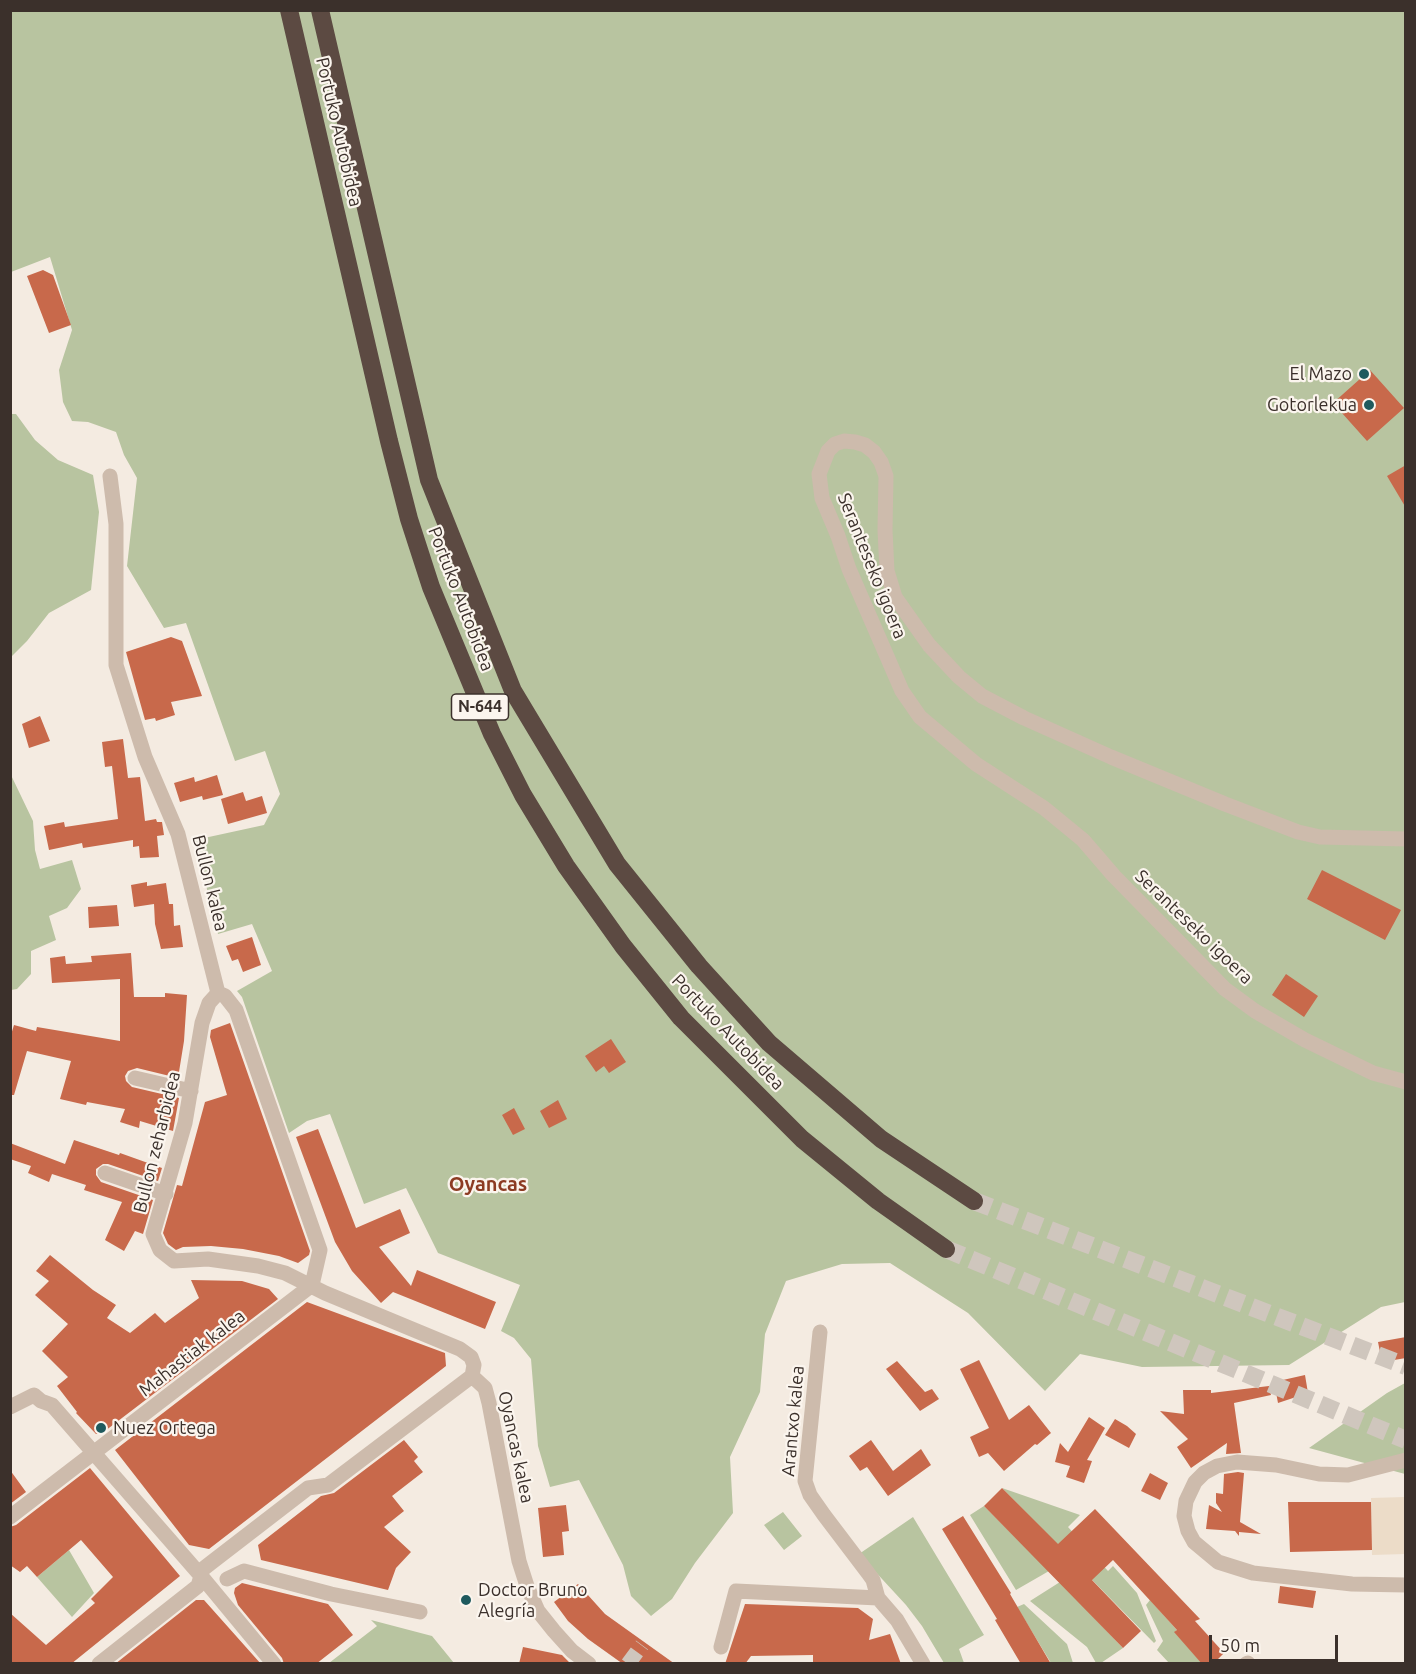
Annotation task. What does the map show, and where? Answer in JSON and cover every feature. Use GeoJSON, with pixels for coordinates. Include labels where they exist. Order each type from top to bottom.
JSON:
{"type":"FeatureCollection","features":[{"type":"Feature","properties":{"kind":"highway","name":"Portuko Autobidea"},"geometry":{"type":"LineString","coordinates":[[289,10],[409,519],[431,587],[487,724],[524,795],[566,866],[622,946],[681,1018],[802,1139],[878,1201],[946,1249]]}},
{"type":"Feature","properties":{"kind":"highway","name":"Portuko Autobidea"},"geometry":{"type":"LineString","coordinates":[[320,10],[429,480],[513,691],[617,864],[699,966],[769,1043],[881,1139],[974,1201]]}},
{"type":"Feature","properties":{"kind":"street","name":"Seranteseko igoera"},"geometry":{"type":"LineString","coordinates":[[1406,839],[1320,837],[1298,832],[1111,757],[1024,718],[982,696],[959,677],[928,645],[895,597],[887,571],[886,476],[881,462],[865,445],[855,442],[844,441],[835,444],[828,451],[819,474],[822,498],[849,569],[902,691],[920,717],[976,764],[1044,807],[1083,840],[1114,876],[1226,989],[1255,1011],[1305,1041],[1373,1073],[1406,1082]]}},
{"type":"Feature","properties":{"kind":"street","name":"Bullon kalea"},"geometry":{"type":"LineString","coordinates":[[110,476],[116,524],[116,665],[145,757],[178,834],[218,993],[225,996],[236,1010],[320,1250],[312,1285]]}},
{"type":"Feature","properties":{"kind":"street","name":"Bullon zeharbidea"},"geometry":{"type":"LineString","coordinates":[[218,993],[209,1003],[202,1023],[185,1123],[153,1234],[160,1250],[174,1261],[208,1258],[258,1266],[285,1273],[312,1285]]}},
{"type":"Feature","properties":{"kind":"street"},"geometry":{"type":"LineString","coordinates":[[135,1078],[191,1091]]}},
{"type":"Feature","properties":{"kind":"street"},"geometry":{"type":"LineString","coordinates":[[105,1173],[166,1194]]}},
{"type":"Feature","properties":{"kind":"street","name":"Oyancas kalea"},"geometry":{"type":"LineString","coordinates":[[312,1285],[325,1293],[460,1349],[471,1357],[474,1365],[472,1376],[485,1388],[489,1403],[519,1561],[527,1586],[538,1611],[572,1651],[589,1664]]}},
{"type":"Feature","properties":{"kind":"street","name":"Mahastiak kalea"},"geometry":{"type":"LineString","coordinates":[[10,1517],[312,1285]]}},
{"type":"Feature","properties":{"kind":"street","name":"Arantxo kalea"},"geometry":{"type":"LineString","coordinates":[[820,1332],[805,1481],[819,1509],[873,1580],[878,1598],[897,1620],[914,1657],[923,1664]]}},
{"type":"Feature","properties":{"kind":"street"},"geometry":{"type":"LineString","coordinates":[[99,1664],[198,1586],[203,1569],[212,1562],[308,1488],[328,1485],[472,1376]]}},
{"type":"Feature","properties":{"kind":"street"},"geometry":{"type":"LineString","coordinates":[[10,1407],[34,1395],[41,1401],[52,1405],[202,1577],[274,1664]]}},
{"type":"Feature","properties":{"kind":"street"},"geometry":{"type":"LineString","coordinates":[[1406,1460],[1348,1475],[1319,1474],[1276,1465],[1237,1462],[1217,1466],[1204,1473],[1195,1482],[1186,1501],[1184,1516],[1194,1542],[1218,1563],[1253,1573],[1352,1584],[1406,1585]]}},
{"type":"Feature","properties":{"kind":"street"},"geometry":{"type":"LineString","coordinates":[[227,1579],[244,1571],[330,1594],[420,1612]]}},
{"type":"Feature","properties":{"kind":"street"},"geometry":{"type":"LineString","coordinates":[[721,1647],[736,1591],[878,1598]]}},
{"type":"Feature","properties":{"kind":"green space"},"geometry":{"type":"Polygon","coordinates":[[[10,11],[1405,11],[1405,1302],[1381,1307],[1289,1365],[1142,1367],[1080,1354],[1045,1391],[968,1313],[890,1263],[842,1264],[786,1281],[765,1334],[760,1392],[730,1457],[733,1513],[695,1563],[672,1599],[651,1616],[631,1596],[623,1565],[579,1480],[550,1487],[538,1446],[531,1359],[514,1338],[501,1331],[520,1285],[438,1253],[406,1188],[364,1204],[330,1114],[307,1121],[289,1133],[242,997],[237,991],[272,971],[252,924],[218,934],[195,840],[264,825],[280,794],[265,751],[235,761],[186,623],[164,628],[127,566],[137,478],[124,455],[116,432],[88,422],[72,421],[63,402],[59,370],[72,330],[50,257],[11,272],[10,11]]]}},
{"type":"Feature","properties":{"kind":"green space"},"geometry":{"type":"Polygon","coordinates":[[[11,414],[16,414],[35,440],[58,460],[93,475],[99,512],[91,590],[49,613],[11,657],[11,414]]]}},
{"type":"Feature","properties":{"kind":"green space"},"geometry":{"type":"Polygon","coordinates":[[[10,773],[33,821],[35,850],[40,869],[72,860],[81,889],[67,908],[49,916],[56,940],[31,951],[31,974],[17,989],[11,990],[10,773]]]}},
{"type":"Feature","properties":{"kind":"green space"},"geometry":{"type":"Polygon","coordinates":[[[1405,1383],[1405,1474],[1309,1448],[1387,1393],[1405,1383]]]}},
{"type":"Feature","properties":{"kind":"green space"},"geometry":{"type":"Polygon","coordinates":[[[1002,1488],[1080,1515],[1068,1527],[1108,1571],[1113,1566],[1137,1593],[1156,1641],[1154,1643],[1002,1488]]]}},
{"type":"Feature","properties":{"kind":"green space"},"geometry":{"type":"Polygon","coordinates":[[[984,1506],[1049,1571],[1016,1590],[970,1515],[984,1506]]]}},
{"type":"Feature","properties":{"kind":"green space"},"geometry":{"type":"Polygon","coordinates":[[[783,1512],[802,1536],[784,1550],[764,1525],[783,1512]]]}},
{"type":"Feature","properties":{"kind":"green space"},"geometry":{"type":"Polygon","coordinates":[[[913,1517],[984,1635],[959,1649],[964,1663],[944,1663],[922,1626],[906,1605],[859,1554],[913,1517]]]}},
{"type":"Feature","properties":{"kind":"green space"},"geometry":{"type":"Polygon","coordinates":[[[69,1550],[94,1593],[72,1617],[37,1577],[69,1550]]]}},
{"type":"Feature","properties":{"kind":"green space"},"geometry":{"type":"Polygon","coordinates":[[[1060,1582],[1123,1648],[1101,1663],[1096,1663],[1087,1647],[1030,1601],[1060,1582]]]}},
{"type":"Feature","properties":{"kind":"green space"},"geometry":{"type":"Polygon","coordinates":[[[1150,1600],[1202,1663],[1169,1663],[1157,1650],[1163,1641],[1146,1605],[1150,1600]]]}},
{"type":"Feature","properties":{"kind":"green space"},"geometry":{"type":"Polygon","coordinates":[[[1024,1604],[1067,1644],[1073,1663],[1051,1663],[1017,1607],[1024,1604]]]}},
{"type":"Feature","properties":{"kind":"green space"},"geometry":{"type":"Polygon","coordinates":[[[371,1620],[432,1636],[454,1663],[329,1663],[377,1626],[371,1620]]]}},
{"type":"Feature","properties":{"kind":"shaded area"},"geometry":{"type":"Polygon","coordinates":[[[1405,1497],[1405,1554],[1372,1555],[1371,1498],[1405,1497]]]}},
{"type":"Feature","properties":{"kind":"building"},"geometry":{"type":"Polygon","coordinates":[[[43,270],[53,275],[71,325],[49,333],[27,276],[43,270]]]}},
{"type":"Feature","properties":{"kind":"building","name":"Gotorlekua"},"geometry":{"type":"Polygon","coordinates":[[[1370,370],[1404,408],[1367,441],[1333,403],[1370,370]]]}},
{"type":"Feature","properties":{"kind":"building"},"geometry":{"type":"Polygon","coordinates":[[[1406,465],[1406,508],[1387,476],[1406,465]]]}},
{"type":"Feature","properties":{"kind":"building"},"geometry":{"type":"Polygon","coordinates":[[[171,637],[182,641],[202,696],[171,702],[175,715],[156,721],[155,718],[145,720],[126,652],[171,637]]]}},
{"type":"Feature","properties":{"kind":"building"},"geometry":{"type":"Polygon","coordinates":[[[40,716],[50,741],[29,748],[22,724],[40,716]]]}},
{"type":"Feature","properties":{"kind":"building"},"geometry":{"type":"Polygon","coordinates":[[[123,739],[128,778],[140,777],[145,821],[156,819],[157,822],[162,822],[164,835],[157,836],[159,857],[140,858],[139,846],[133,847],[133,840],[83,848],[82,843],[49,850],[44,826],[64,822],[65,827],[118,819],[112,766],[105,767],[102,742],[123,739]]]}},
{"type":"Feature","properties":{"kind":"building"},"geometry":{"type":"Polygon","coordinates":[[[217,775],[223,795],[203,800],[202,796],[180,802],[174,783],[194,777],[195,782],[217,775]]]}},
{"type":"Feature","properties":{"kind":"building"},"geometry":{"type":"Polygon","coordinates":[[[243,792],[246,801],[262,796],[267,813],[228,824],[221,799],[243,792]]]}},
{"type":"Feature","properties":{"kind":"building"},"geometry":{"type":"Polygon","coordinates":[[[1322,870],[1401,910],[1385,940],[1307,899],[1322,870]]]}},
{"type":"Feature","properties":{"kind":"building"},"geometry":{"type":"Polygon","coordinates":[[[147,882],[147,886],[166,883],[169,904],[173,904],[174,926],[180,925],[183,947],[161,949],[155,924],[154,904],[134,907],[131,885],[147,882]]]}},
{"type":"Feature","properties":{"kind":"building"},"geometry":{"type":"Polygon","coordinates":[[[117,905],[119,926],[89,928],[88,907],[117,905]]]}},
{"type":"Feature","properties":{"kind":"building"},"geometry":{"type":"Polygon","coordinates":[[[252,937],[261,965],[243,972],[238,959],[232,961],[226,946],[252,937]]]}},
{"type":"Feature","properties":{"kind":"building"},"geometry":{"type":"Polygon","coordinates":[[[131,953],[134,997],[165,997],[165,993],[187,995],[184,1041],[178,1078],[137,1068],[128,1071],[125,1076],[126,1081],[132,1087],[179,1098],[173,1131],[140,1121],[139,1128],[120,1122],[125,1109],[87,1102],[86,1105],[60,1099],[71,1061],[27,1051],[14,1095],[10,1095],[10,1038],[14,1025],[36,1031],[37,1027],[120,1041],[120,979],[52,983],[50,958],[65,956],[66,964],[92,962],[91,956],[131,953]]]}},
{"type":"Feature","properties":{"kind":"building"},"geometry":{"type":"Polygon","coordinates":[[[1286,974],[1318,996],[1304,1017],[1272,995],[1286,974]]]}},
{"type":"Feature","properties":{"kind":"building"},"geometry":{"type":"Polygon","coordinates":[[[230,1023],[310,1251],[309,1255],[298,1263],[279,1256],[243,1249],[211,1246],[183,1247],[176,1250],[168,1244],[163,1233],[177,1185],[182,1186],[205,1102],[227,1095],[210,1037],[211,1030],[230,1023]]]}},
{"type":"Feature","properties":{"kind":"building"},"geometry":{"type":"Polygon","coordinates":[[[611,1039],[626,1062],[609,1073],[604,1066],[596,1072],[585,1056],[611,1039]]]}},
{"type":"Feature","properties":{"kind":"building"},"geometry":{"type":"Polygon","coordinates":[[[558,1100],[567,1119],[549,1128],[540,1111],[558,1100]]]}},
{"type":"Feature","properties":{"kind":"building"},"geometry":{"type":"Polygon","coordinates":[[[514,1108],[525,1129],[513,1135],[502,1115],[514,1108]]]}},
{"type":"Feature","properties":{"kind":"building"},"geometry":{"type":"Polygon","coordinates":[[[318,1129],[356,1228],[400,1209],[410,1233],[379,1247],[411,1286],[417,1270],[496,1302],[485,1329],[393,1292],[381,1303],[352,1271],[335,1242],[296,1137],[318,1129]]]}},
{"type":"Feature","properties":{"kind":"building"},"geometry":{"type":"Polygon","coordinates":[[[74,1140],[162,1168],[158,1181],[108,1164],[103,1164],[96,1169],[96,1175],[101,1182],[153,1200],[143,1234],[135,1231],[124,1251],[105,1240],[122,1202],[84,1190],[86,1185],[52,1174],[49,1182],[28,1173],[31,1166],[10,1159],[10,1143],[65,1164],[74,1140]]]}},
{"type":"Feature","properties":{"kind":"building"},"geometry":{"type":"Polygon","coordinates":[[[50,1255],[93,1290],[116,1305],[107,1318],[130,1333],[155,1313],[165,1323],[199,1298],[191,1280],[242,1281],[269,1289],[278,1299],[101,1434],[96,1434],[76,1413],[57,1386],[68,1377],[42,1351],[68,1324],[35,1295],[49,1281],[36,1271],[50,1255]]]}},
{"type":"Feature","properties":{"kind":"building"},"geometry":{"type":"Polygon","coordinates":[[[307,1302],[445,1353],[446,1366],[209,1549],[189,1545],[115,1450],[307,1302]]]}},
{"type":"Feature","properties":{"kind":"building"},"geometry":{"type":"Polygon","coordinates":[[[1406,1337],[1406,1358],[1382,1362],[1378,1342],[1406,1337]]]}},
{"type":"Feature","properties":{"kind":"building"},"geometry":{"type":"Polygon","coordinates":[[[979,1360],[1009,1420],[1029,1405],[1051,1433],[1004,1471],[988,1453],[979,1457],[970,1437],[989,1428],[960,1369],[979,1360]]]}},
{"type":"Feature","properties":{"kind":"building"},"geometry":{"type":"Polygon","coordinates":[[[897,1361],[925,1392],[932,1389],[939,1399],[920,1411],[886,1369],[897,1361]]]}},
{"type":"Feature","properties":{"kind":"building"},"geometry":{"type":"Polygon","coordinates":[[[1305,1375],[1308,1393],[1278,1403],[1274,1382],[1305,1375]]]}},
{"type":"Feature","properties":{"kind":"building"},"geometry":{"type":"Polygon","coordinates":[[[1269,1386],[1271,1395],[1234,1403],[1241,1453],[1226,1454],[1227,1443],[1191,1468],[1177,1447],[1188,1439],[1160,1411],[1184,1414],[1183,1390],[1211,1390],[1211,1393],[1269,1386]]]}},
{"type":"Feature","properties":{"kind":"building"},"geometry":{"type":"Polygon","coordinates":[[[1089,1417],[1105,1428],[1087,1460],[1092,1461],[1084,1483],[1066,1477],[1070,1466],[1055,1462],[1060,1443],[1068,1452],[1089,1417]]]}},
{"type":"Feature","properties":{"kind":"building"},"geometry":{"type":"Polygon","coordinates":[[[1115,1419],[1136,1434],[1129,1448],[1105,1435],[1115,1419]]]}},
{"type":"Feature","properties":{"kind":"building"},"geometry":{"type":"Polygon","coordinates":[[[404,1440],[418,1457],[414,1461],[423,1472],[392,1496],[404,1511],[384,1527],[411,1552],[396,1568],[388,1590],[261,1560],[258,1545],[321,1496],[334,1493],[404,1440]]]}},
{"type":"Feature","properties":{"kind":"building"},"geometry":{"type":"Polygon","coordinates":[[[871,1440],[893,1471],[921,1449],[931,1465],[888,1496],[867,1467],[860,1471],[849,1456],[871,1440]]]}},
{"type":"Feature","properties":{"kind":"building"},"geometry":{"type":"Polygon","coordinates":[[[90,1468],[180,1576],[71,1664],[10,1664],[10,1613],[46,1645],[95,1603],[91,1599],[113,1577],[81,1540],[37,1577],[27,1566],[20,1572],[10,1565],[10,1527],[16,1525],[90,1468]]]}},
{"type":"Feature","properties":{"kind":"building"},"geometry":{"type":"Polygon","coordinates":[[[10,1470],[26,1492],[10,1504],[10,1470]]]}},
{"type":"Feature","properties":{"kind":"building"},"geometry":{"type":"Polygon","coordinates":[[[1150,1473],[1168,1483],[1160,1500],[1141,1491],[1150,1473]]]}},
{"type":"Feature","properties":{"kind":"building"},"geometry":{"type":"Polygon","coordinates":[[[1244,1473],[1240,1522],[1261,1534],[1239,1532],[1239,1536],[1235,1531],[1206,1529],[1209,1505],[1222,1512],[1216,1503],[1216,1493],[1223,1494],[1224,1474],[1244,1473]]]}},
{"type":"Feature","properties":{"kind":"building"},"geometry":{"type":"Polygon","coordinates":[[[1002,1488],[1058,1544],[1095,1509],[1200,1619],[1195,1621],[1224,1653],[1213,1664],[1202,1664],[1174,1632],[1177,1630],[1113,1560],[1092,1580],[1141,1631],[1123,1648],[984,1506],[1002,1488]]]}},
{"type":"Feature","properties":{"kind":"building"},"geometry":{"type":"Polygon","coordinates":[[[1288,1502],[1371,1502],[1372,1550],[1290,1552],[1288,1502]]]}},
{"type":"Feature","properties":{"kind":"building"},"geometry":{"type":"Polygon","coordinates":[[[566,1505],[569,1531],[562,1532],[564,1555],[543,1557],[538,1508],[566,1505]]]}},
{"type":"Feature","properties":{"kind":"building"},"geometry":{"type":"Polygon","coordinates":[[[963,1516],[1011,1593],[1051,1664],[1021,1664],[995,1620],[997,1619],[942,1529],[963,1516]]]}},
{"type":"Feature","properties":{"kind":"building"},"geometry":{"type":"Polygon","coordinates":[[[242,1583],[328,1604],[353,1635],[316,1664],[284,1664],[282,1658],[238,1605],[234,1593],[235,1588],[242,1583]]]}},
{"type":"Feature","properties":{"kind":"building"},"geometry":{"type":"Polygon","coordinates":[[[578,1584],[605,1614],[675,1664],[623,1664],[588,1639],[568,1621],[554,1602],[578,1584]]]}},
{"type":"Feature","properties":{"kind":"building"},"geometry":{"type":"Polygon","coordinates":[[[1280,1586],[1316,1591],[1313,1608],[1278,1603],[1280,1586]]]}},
{"type":"Feature","properties":{"kind":"building"},"geometry":{"type":"Polygon","coordinates":[[[196,1600],[204,1600],[261,1664],[115,1664],[196,1600]]]}},
{"type":"Feature","properties":{"kind":"building"},"geometry":{"type":"Polygon","coordinates":[[[745,1604],[858,1608],[873,1619],[869,1640],[890,1634],[901,1664],[813,1664],[813,1655],[751,1656],[745,1664],[725,1664],[745,1604]]]}},
{"type":"Feature","properties":{"kind":"building"},"geometry":{"type":"Polygon","coordinates":[[[523,1647],[562,1655],[571,1664],[519,1664],[523,1647]]]}},
{"type":"Feature","properties":{"kind":"tunnel"},"geometry":{"type":"LineString","coordinates":[[974,1201],[1406,1366]]}},
{"type":"Feature","properties":{"kind":"tunnel"},"geometry":{"type":"LineString","coordinates":[[946,1249],[1406,1440]]}},
{"type":"Feature","properties":{"kind":"tunnel"},"geometry":{"type":"LineString","coordinates":[[628,1664],[642,1645]]}},
{"type":"Feature","properties":{"kind":"place","name":"El Mazo"},"geometry":{"type":"Point","coordinates":[1364,374]}},
{"type":"Feature","properties":{"kind":"place","name":"Gotorlekua"},"geometry":{"type":"Point","coordinates":[1369,405]}},
{"type":"Feature","properties":{"kind":"place","name":"Nuez Ortega"},"geometry":{"type":"Point","coordinates":[101,1428]}},
{"type":"Feature","properties":{"kind":"place","name":"Doctor Bruno Alegría"},"geometry":{"type":"Point","coordinates":[466,1600]}},
{"type":"Feature","properties":{"kind":"district","name":"Oyancas"},"geometry":{"type":"Point","coordinates":[488,1184]}}]}
